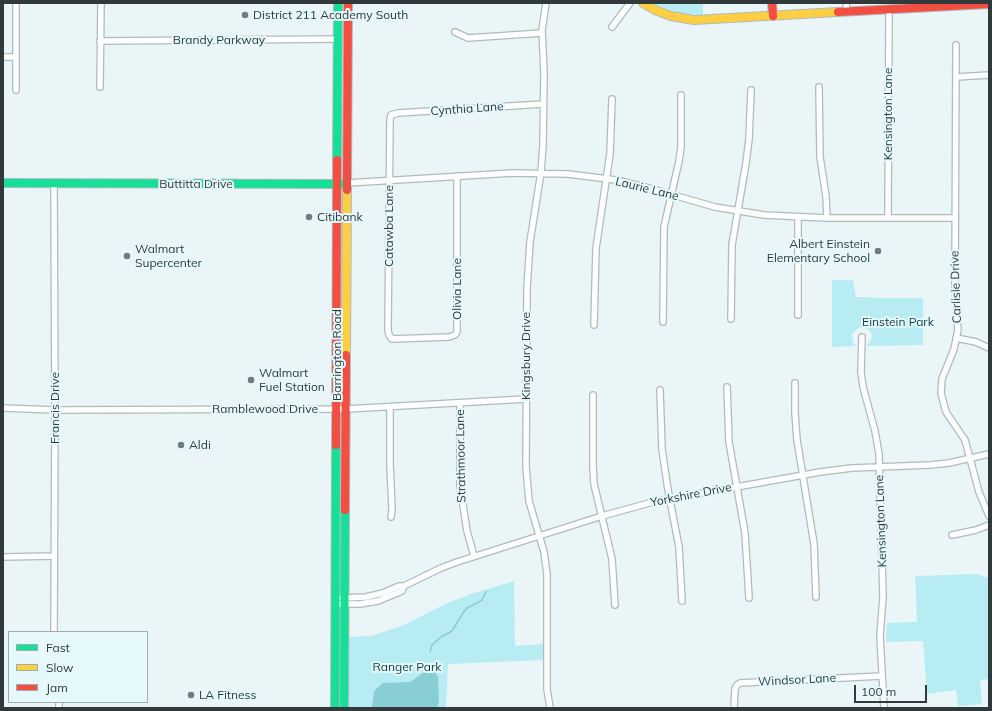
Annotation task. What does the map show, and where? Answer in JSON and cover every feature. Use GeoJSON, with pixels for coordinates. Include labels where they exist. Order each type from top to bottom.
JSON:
{"type":"FeatureCollection","features":[{"type":"Feature","properties":{"kind":"main road","name":"Barrington Road"},"geometry":{"type":"LineString","coordinates":[[336,708],[338,3]]}},
{"type":"Feature","properties":{"kind":"main road","name":"Barrington Road"},"geometry":{"type":"LineString","coordinates":[[344,708],[348,3]]}},
{"type":"Feature","properties":{"kind":"main road"},"geometry":{"type":"LineString","coordinates":[[643,3],[662,13],[686,19],[706,20],[889,10],[929,5],[989,4]]}},
{"type":"Feature","properties":{"kind":"main road"},"geometry":{"type":"LineString","coordinates":[[772,3],[773,16]]}},
{"type":"Feature","properties":{"kind":"main road","name":"Buttitta Drive"},"geometry":{"type":"LineString","coordinates":[[3,183],[337,184]]}},
{"type":"Feature","properties":{"kind":"main road","name":"Laurie Lane"},"geometry":{"type":"LineString","coordinates":[[337,184],[347,184]]}},
{"type":"Feature","properties":{"kind":"street"},"geometry":{"type":"LineString","coordinates":[[16,3],[16,90]]}},
{"type":"Feature","properties":{"kind":"street"},"geometry":{"type":"LineString","coordinates":[[100,87],[101,3]]}},
{"type":"Feature","properties":{"kind":"street","name":"Kingsbury Drive"},"geometry":{"type":"LineString","coordinates":[[546,3],[542,20],[543,145],[541,172],[528,270],[526,399],[527,483],[531,512],[546,560],[548,581],[547,689],[550,708]]}},
{"type":"Feature","properties":{"kind":"street"},"geometry":{"type":"LineString","coordinates":[[612,27],[630,3]]}},
{"type":"Feature","properties":{"kind":"street"},"geometry":{"type":"LineString","coordinates":[[846,3],[846,12]]}},
{"type":"Feature","properties":{"kind":"street","name":"Kensington Lane"},"geometry":{"type":"LineString","coordinates":[[888,218],[889,10]]}},
{"type":"Feature","properties":{"kind":"street"},"geometry":{"type":"LineString","coordinates":[[455,32],[468,38],[542,33]]}},
{"type":"Feature","properties":{"kind":"street","name":"Brandy Parkway"},"geometry":{"type":"LineString","coordinates":[[100,41],[338,40]]}},
{"type":"Feature","properties":{"kind":"street","name":"Carlisle Drive"},"geometry":{"type":"LineString","coordinates":[[956,45],[955,284],[958,322],[954,349],[942,378],[941,394],[946,412],[965,440],[979,492],[989,516]]}},
{"type":"Feature","properties":{"kind":"street"},"geometry":{"type":"LineString","coordinates":[[3,57],[16,57]]}},
{"type":"Feature","properties":{"kind":"street"},"geometry":{"type":"LineString","coordinates":[[956,77],[989,75]]}},
{"type":"Feature","properties":{"kind":"street"},"geometry":{"type":"LineString","coordinates":[[820,87],[820,157],[826,196],[827,218]]}},
{"type":"Feature","properties":{"kind":"street"},"geometry":{"type":"LineString","coordinates":[[731,319],[732,253],[749,139],[751,90]]}},
{"type":"Feature","properties":{"kind":"street"},"geometry":{"type":"LineString","coordinates":[[663,322],[664,234],[667,212],[677,174],[680,154],[681,95]]}},
{"type":"Feature","properties":{"kind":"street"},"geometry":{"type":"LineString","coordinates":[[594,325],[596,248],[611,141],[612,99]]}},
{"type":"Feature","properties":{"kind":"street","name":"Cynthia Lane"},"geometry":{"type":"LineString","coordinates":[[391,115],[398,113],[543,104]]}},
{"type":"Feature","properties":{"kind":"street","name":"Catawba Lane"},"geometry":{"type":"LineString","coordinates":[[390,337],[388,330],[391,115]]}},
{"type":"Feature","properties":{"kind":"street","name":"Laurie Lane"},"geometry":{"type":"LineString","coordinates":[[347,184],[541,172],[572,174],[606,179],[645,187],[715,207],[764,216],[827,218],[955,218]]}},
{"type":"Feature","properties":{"kind":"street","name":"Olivia Lane"},"geometry":{"type":"LineString","coordinates":[[390,337],[394,340],[455,335],[457,176]]}},
{"type":"Feature","properties":{"kind":"street","name":"Francis Drive"},"geometry":{"type":"LineString","coordinates":[[54,184],[54,631]]}},
{"type":"Feature","properties":{"kind":"street"},"geometry":{"type":"LineString","coordinates":[[798,217],[798,315]]}},
{"type":"Feature","properties":{"kind":"street","name":"Kensington Lane"},"geometry":{"type":"LineString","coordinates":[[862,337],[861,372],[863,387],[877,439],[880,467],[883,597],[880,636],[884,708]]}},
{"type":"Feature","properties":{"kind":"street"},"geometry":{"type":"LineString","coordinates":[[956,338],[976,342],[989,348]]}},
{"type":"Feature","properties":{"kind":"street"},"geometry":{"type":"LineString","coordinates":[[795,383],[796,426],[814,544],[816,597]]}},
{"type":"Feature","properties":{"kind":"street"},"geometry":{"type":"LineString","coordinates":[[727,387],[729,442],[746,539],[749,598]]}},
{"type":"Feature","properties":{"kind":"street"},"geometry":{"type":"LineString","coordinates":[[660,390],[662,449],[680,557],[682,601]]}},
{"type":"Feature","properties":{"kind":"street"},"geometry":{"type":"LineString","coordinates":[[593,395],[593,472],[596,495],[612,559],[615,605]]}},
{"type":"Feature","properties":{"kind":"street","name":"Ramblewood Drive"},"geometry":{"type":"LineString","coordinates":[[3,408],[55,410],[346,409],[526,399]]}},
{"type":"Feature","properties":{"kind":"street","name":"Strathmoor Lane"},"geometry":{"type":"LineString","coordinates":[[460,403],[460,492],[467,531],[474,556]]}},
{"type":"Feature","properties":{"kind":"street"},"geometry":{"type":"LineString","coordinates":[[390,407],[391,517]]}},
{"type":"Feature","properties":{"kind":"street","name":"Yorkshire Drive"},"geometry":{"type":"LineString","coordinates":[[336,601],[360,604],[378,601],[402,591],[404,586],[440,568],[474,556],[640,505],[803,474],[831,470],[949,463],[989,454]]}},
{"type":"Feature","properties":{"kind":"street"},"geometry":{"type":"LineString","coordinates":[[952,535],[976,530],[989,525]]}},
{"type":"Feature","properties":{"kind":"street"},"geometry":{"type":"LineString","coordinates":[[3,556],[53,556]]}},
{"type":"Feature","properties":{"kind":"street","name":"Windsor Lane"},"geometry":{"type":"LineString","coordinates":[[734,708],[734,688],[736,685],[740,684],[882,676]]}},
{"type":"Feature","properties":{"kind":"green space"},"geometry":{"type":"Polygon","coordinates":[[[652,3],[703,3],[703,15],[679,13],[652,3]]]}},
{"type":"Feature","properties":{"kind":"green space","name":"Einstein Park"},"geometry":{"type":"Polygon","coordinates":[[[832,280],[853,280],[856,297],[923,298],[923,345],[866,346],[871,341],[872,334],[868,329],[861,327],[852,334],[853,342],[856,346],[832,347],[832,280]]]}},
{"type":"Feature","properties":{"kind":"green space"},"geometry":{"type":"Polygon","coordinates":[[[977,574],[989,578],[989,679],[980,680],[982,704],[958,706],[956,690],[927,694],[923,641],[886,642],[887,623],[917,622],[915,576],[977,574]]]}},
{"type":"Feature","properties":{"kind":"green space","name":"Ranger Park"},"geometry":{"type":"Polygon","coordinates":[[[514,581],[515,646],[544,644],[544,660],[448,664],[446,708],[347,708],[348,637],[371,636],[404,625],[445,604],[471,594],[514,581]]]}},
{"type":"Feature","properties":{"kind":"shaded area"},"geometry":{"type":"Polygon","coordinates":[[[434,669],[438,677],[439,701],[437,708],[372,708],[374,691],[383,683],[410,682],[423,673],[434,669]]]}},
{"type":"Feature","properties":{"kind":"waterway"},"geometry":{"type":"LineString","coordinates":[[430,652],[432,645],[441,637],[452,631],[467,608],[482,600],[486,591]]}},
{"type":"Feature","properties":{"kind":"traffic: fast"},"geometry":{"type":"LineString","coordinates":[[337,160],[338,3]]}},
{"type":"Feature","properties":{"kind":"traffic: fast"},"geometry":{"type":"LineString","coordinates":[[3,183],[342,184]]}},
{"type":"Feature","properties":{"kind":"traffic: fast"},"geometry":{"type":"LineString","coordinates":[[335,708],[336,445]]}},
{"type":"Feature","properties":{"kind":"traffic: fast"},"geometry":{"type":"LineString","coordinates":[[344,708],[345,510]]}},
{"type":"Feature","properties":{"kind":"traffic: slow"},"geometry":{"type":"LineString","coordinates":[[643,3],[655,10],[671,16],[694,20],[838,12]]}},
{"type":"Feature","properties":{"kind":"traffic: slow"},"geometry":{"type":"LineString","coordinates":[[346,355],[347,190]]}},
{"type":"Feature","properties":{"kind":"traffic: jam"},"geometry":{"type":"LineString","coordinates":[[347,190],[348,3]]}},
{"type":"Feature","properties":{"kind":"traffic: jam"},"geometry":{"type":"LineString","coordinates":[[772,3],[773,16]]}},
{"type":"Feature","properties":{"kind":"traffic: jam"},"geometry":{"type":"LineString","coordinates":[[838,12],[989,4]]}},
{"type":"Feature","properties":{"kind":"traffic: jam"},"geometry":{"type":"LineString","coordinates":[[336,445],[337,160]]}},
{"type":"Feature","properties":{"kind":"traffic: jam"},"geometry":{"type":"LineString","coordinates":[[345,510],[346,355]]}},
{"type":"Feature","properties":{"kind":"place","name":"District 211 Academy South"},"geometry":{"type":"Point","coordinates":[245,15]}},
{"type":"Feature","properties":{"kind":"place","name":"Citibank"},"geometry":{"type":"Point","coordinates":[309,217]}},
{"type":"Feature","properties":{"kind":"place","name":"Albert Einstein Elementary School"},"geometry":{"type":"Point","coordinates":[878,251]}},
{"type":"Feature","properties":{"kind":"place","name":"Walmart Supercenter"},"geometry":{"type":"Point","coordinates":[127,256]}},
{"type":"Feature","properties":{"kind":"place","name":"Walmart Fuel Station"},"geometry":{"type":"Point","coordinates":[251,380]}},
{"type":"Feature","properties":{"kind":"place","name":"Aldi"},"geometry":{"type":"Point","coordinates":[181,445]}},
{"type":"Feature","properties":{"kind":"place","name":"LA Fitness"},"geometry":{"type":"Point","coordinates":[191,695]}}]}
